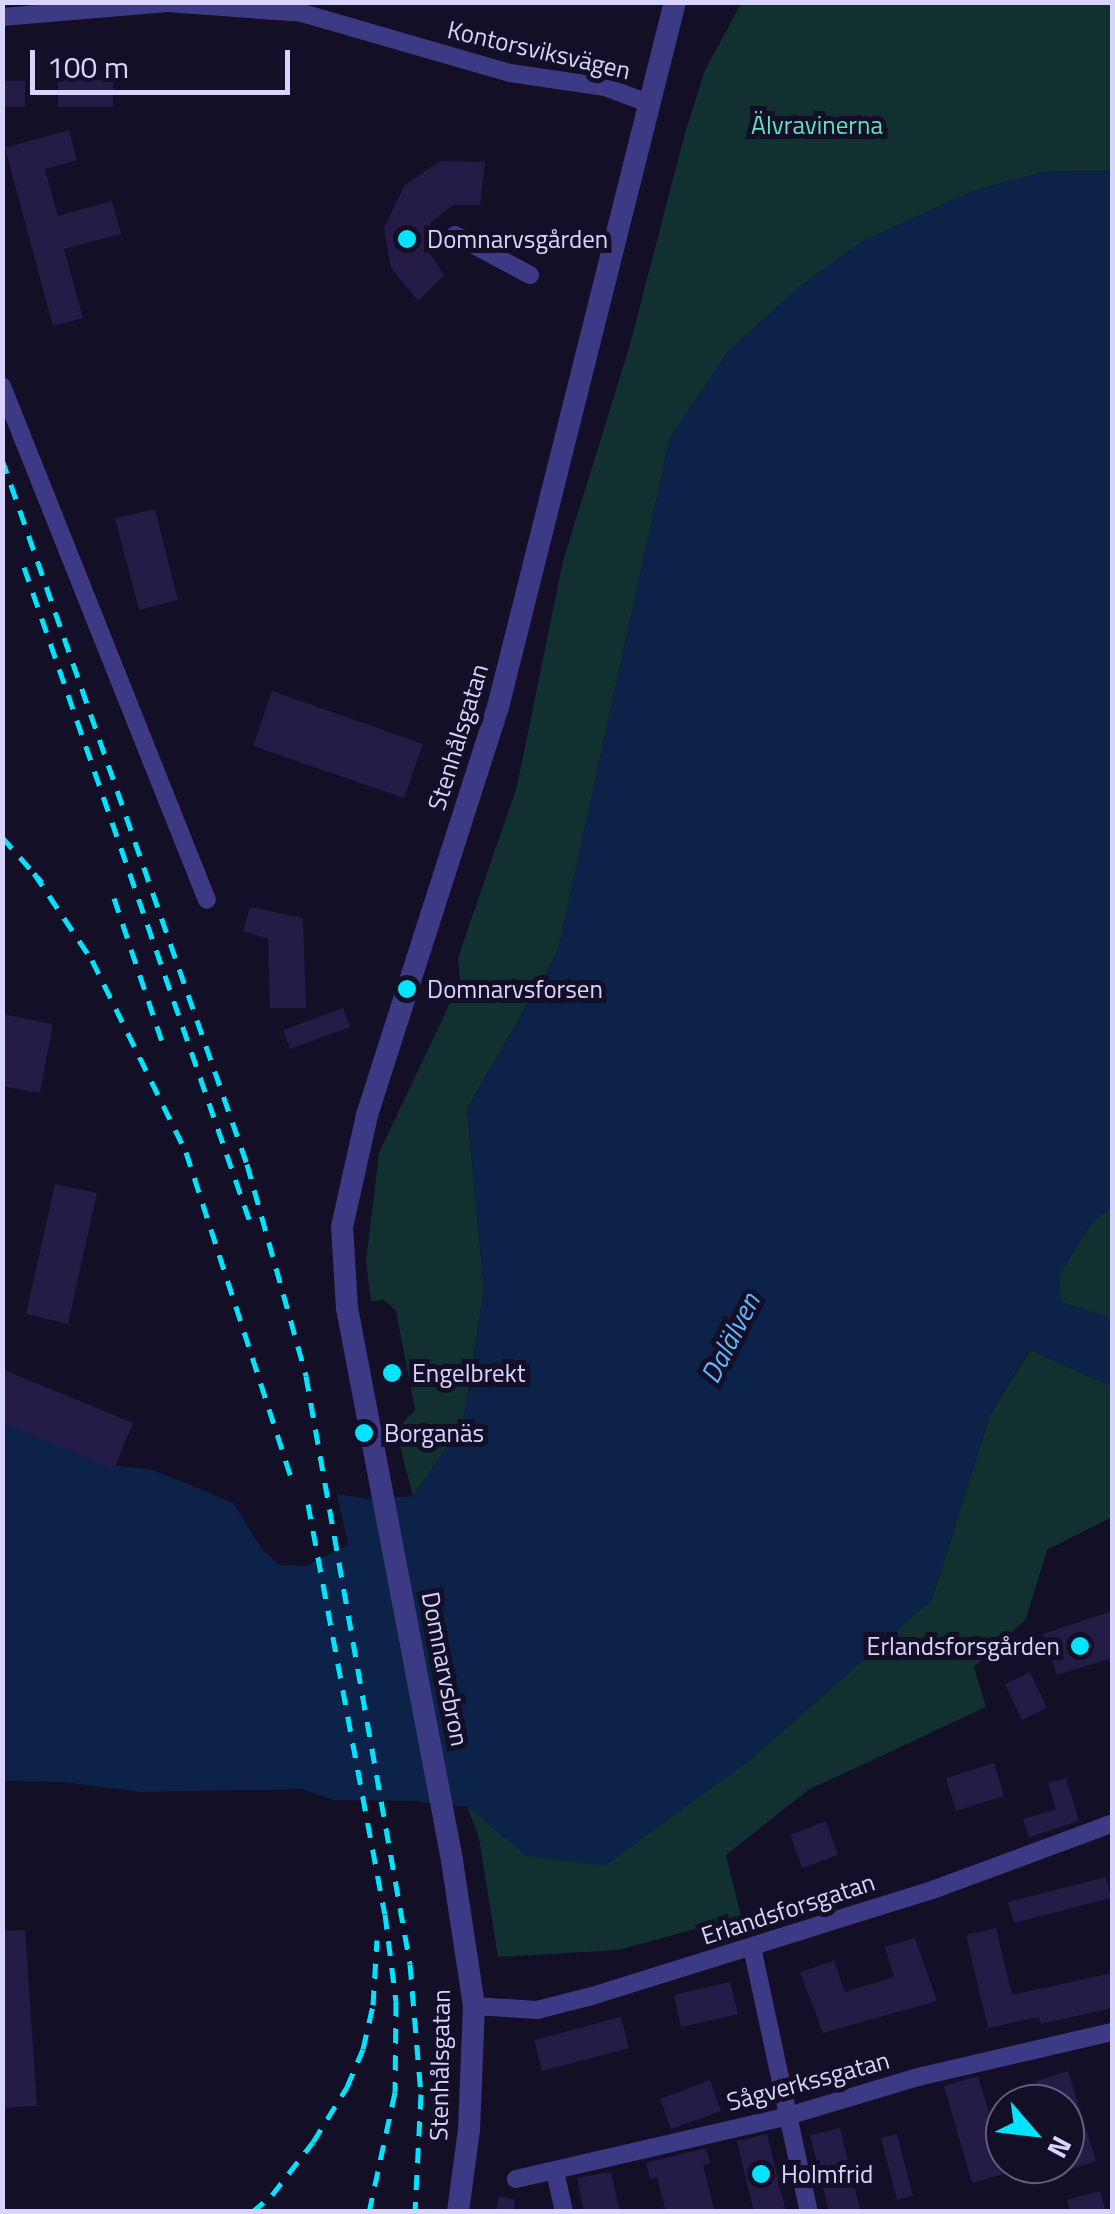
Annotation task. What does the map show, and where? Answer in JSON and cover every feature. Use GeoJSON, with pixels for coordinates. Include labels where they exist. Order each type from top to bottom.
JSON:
{"type":"FeatureCollection","features":[{"type":"Feature","properties":{"kind":"street","name":"Kontorsviksvägen"},"geometry":{"type":"LineString","coordinates":[[2,17],[167,2],[302,13],[510,72],[605,87],[648,103]]}},
{"type":"Feature","properties":{"kind":"street","name":"Stenhålsgatan"},"geometry":{"type":"LineString","coordinates":[[383,1488],[347,1308],[342,1227],[367,1114],[498,707],[676,2]]}},
{"type":"Feature","properties":{"kind":"street"},"geometry":{"type":"LineString","coordinates":[[455,235],[530,275]]}},
{"type":"Feature","properties":{"kind":"street"},"geometry":{"type":"LineString","coordinates":[[2,386],[208,900]]}},
{"type":"Feature","properties":{"kind":"street","name":"Domnarvsbron"},"geometry":{"type":"LineString","coordinates":[[383,1488],[452,1860]]}},
{"type":"Feature","properties":{"kind":"street","name":"Erlandsforsgatan"},"geometry":{"type":"LineString","coordinates":[[474,2006],[537,2010],[935,1889],[1111,1824]]}},
{"type":"Feature","properties":{"kind":"street","name":"Stenhålsgatan"},"geometry":{"type":"LineString","coordinates":[[452,1860],[474,2006],[469,2130],[458,2212]]}},
{"type":"Feature","properties":{"kind":"street"},"geometry":{"type":"LineString","coordinates":[[752,1947],[809,2212]]}},
{"type":"Feature","properties":{"kind":"street","name":"Sågverkssgatan"},"geometry":{"type":"LineString","coordinates":[[516,2179],[788,2116],[918,2077],[1112,2032]]}},
{"type":"Feature","properties":{"kind":"street"},"geometry":{"type":"LineString","coordinates":[[555,2171],[564,2212]]}},
{"type":"Feature","properties":{"kind":"green space","name":"Älvravinerna"},"geometry":{"type":"Polygon","coordinates":[[[742,2],[1112,3],[1112,171],[1043,172],[970,192],[670,437],[558,951],[467,1109],[484,1289],[463,1424],[413,1496],[396,1431],[415,1410],[396,1311],[384,1300],[371,1301],[366,1262],[379,1153],[460,982],[458,958],[517,786],[563,561],[629,348],[685,133],[705,70],[742,2]]]}},
{"type":"Feature","properties":{"kind":"green space"},"geometry":{"type":"Polygon","coordinates":[[[1112,1205],[1112,1318],[1060,1302],[1059,1276],[1090,1225],[1112,1205]]]}},
{"type":"Feature","properties":{"kind":"green space"},"geometry":{"type":"Polygon","coordinates":[[[1030,1350],[1112,1371],[1112,1517],[1047,1550],[1026,1619],[974,1667],[986,1707],[808,1790],[726,1855],[741,1916],[619,1950],[498,1957],[479,1838],[468,1808],[692,1800],[750,1760],[932,1599],[990,1415],[1030,1350]]]}},
{"type":"Feature","properties":{"kind":"water","name":"Dalälven"},"geometry":{"type":"Polygon","coordinates":[[[1112,171],[1112,1207],[1090,1225],[1059,1276],[1061,1302],[1112,1318],[1112,1387],[1029,1350],[990,1415],[932,1599],[750,1760],[605,1866],[526,1856],[468,1807],[412,1801],[334,1800],[302,1789],[142,1792],[63,1782],[3,1781],[3,1420],[111,1465],[153,1470],[233,1503],[262,1549],[280,1565],[306,1566],[348,1545],[337,1494],[370,1499],[413,1496],[463,1424],[484,1289],[467,1109],[558,951],[670,437],[728,351],[797,288],[862,241],[970,192],[1043,172],[1112,171]]]}},
{"type":"Feature","properties":{"kind":"building"},"geometry":{"type":"Polygon","coordinates":[[[113,80],[113,107],[58,107],[58,81],[113,80]]]}},
{"type":"Feature","properties":{"kind":"building"},"geometry":{"type":"Polygon","coordinates":[[[2,81],[25,81],[25,107],[2,107],[2,81]]]}},
{"type":"Feature","properties":{"kind":"building"},"geometry":{"type":"Polygon","coordinates":[[[69,130],[77,160],[45,169],[58,216],[112,201],[121,234],[64,249],[83,318],[53,326],[5,148],[69,130]]]}},
{"type":"Feature","properties":{"kind":"building","name":"Domnarvsgården"},"geometry":{"type":"Polygon","coordinates":[[[440,161],[485,162],[480,205],[453,205],[431,222],[428,251],[444,275],[418,301],[391,268],[384,228],[404,186],[440,161]]]}},
{"type":"Feature","properties":{"kind":"building"},"geometry":{"type":"Polygon","coordinates":[[[155,509],[178,600],[139,610],[115,518],[155,509]]]}},
{"type":"Feature","properties":{"kind":"building"},"geometry":{"type":"Polygon","coordinates":[[[272,691],[423,744],[404,798],[253,746],[272,691]]]}},
{"type":"Feature","properties":{"kind":"building"},"geometry":{"type":"Polygon","coordinates":[[[250,907],[303,918],[306,1008],[270,1008],[268,939],[243,931],[250,907]]]}},
{"type":"Feature","properties":{"kind":"building"},"geometry":{"type":"Polygon","coordinates":[[[343,1008],[350,1027],[290,1049],[283,1030],[343,1008]]]}},
{"type":"Feature","properties":{"kind":"building"},"geometry":{"type":"Polygon","coordinates":[[[2,1014],[53,1024],[40,1093],[2,1086],[2,1014]]]}},
{"type":"Feature","properties":{"kind":"building"},"geometry":{"type":"Polygon","coordinates":[[[55,1184],[97,1193],[68,1324],[26,1314],[55,1184]]]}},
{"type":"Feature","properties":{"kind":"building"},"geometry":{"type":"Polygon","coordinates":[[[2,1369],[133,1423],[114,1469],[2,1423],[2,1369]]]}},
{"type":"Feature","properties":{"kind":"building","name":"Erlandsforsgården"},"geometry":{"type":"Polygon","coordinates":[[[1112,1611],[1112,1658],[1057,1675],[1043,1634],[1112,1611]]]}},
{"type":"Feature","properties":{"kind":"building"},"geometry":{"type":"Polygon","coordinates":[[[1030,1672],[1047,1708],[1022,1720],[1005,1684],[1030,1672]]]}},
{"type":"Feature","properties":{"kind":"building"},"geometry":{"type":"Polygon","coordinates":[[[994,1763],[1004,1796],[956,1811],[946,1778],[994,1763]]]}},
{"type":"Feature","properties":{"kind":"building"},"geometry":{"type":"Polygon","coordinates":[[[1066,1778],[1079,1821],[1029,1837],[1023,1819],[1056,1809],[1048,1783],[1066,1778]]]}},
{"type":"Feature","properties":{"kind":"building"},"geometry":{"type":"Polygon","coordinates":[[[826,1821],[838,1855],[802,1868],[790,1835],[826,1821]]]}},
{"type":"Feature","properties":{"kind":"building"},"geometry":{"type":"Polygon","coordinates":[[[1106,1877],[1111,1898],[1014,1923],[1008,1902],[1106,1877]]]}},
{"type":"Feature","properties":{"kind":"building"},"geometry":{"type":"Polygon","coordinates":[[[996,1928],[1012,1995],[1112,1973],[1112,2008],[1041,2024],[1039,2017],[988,2028],[966,1935],[996,1928]]]}},
{"type":"Feature","properties":{"kind":"building"},"geometry":{"type":"Polygon","coordinates":[[[25,1930],[37,2106],[2,2108],[2,1931],[25,1930]]]}},
{"type":"Feature","properties":{"kind":"building"},"geometry":{"type":"Polygon","coordinates":[[[915,1938],[937,2001],[823,2033],[800,1972],[834,1961],[845,1992],[894,1977],[885,1947],[915,1938]]]}},
{"type":"Feature","properties":{"kind":"building"},"geometry":{"type":"Polygon","coordinates":[[[730,1982],[738,2014],[681,2027],[674,1995],[730,1982]]]}},
{"type":"Feature","properties":{"kind":"building"},"geometry":{"type":"Polygon","coordinates":[[[621,2017],[629,2048],[542,2071],[534,2040],[621,2017]]]}},
{"type":"Feature","properties":{"kind":"building"},"geometry":{"type":"Polygon","coordinates":[[[1068,2071],[1072,2084],[1037,2084],[1036,2081],[1068,2071]]]}},
{"type":"Feature","properties":{"kind":"building"},"geometry":{"type":"Polygon","coordinates":[[[978,2076],[985,2099],[985,2179],[972,2183],[944,2086],[978,2076]]]}},
{"type":"Feature","properties":{"kind":"building"},"geometry":{"type":"Polygon","coordinates":[[[710,2080],[721,2111],[671,2129],[660,2099],[710,2080]]]}},
{"type":"Feature","properties":{"kind":"building"},"geometry":{"type":"Polygon","coordinates":[[[1085,2126],[1096,2161],[1085,2165],[1085,2126]]]}},
{"type":"Feature","properties":{"kind":"building"},"geometry":{"type":"Polygon","coordinates":[[[840,2128],[860,2209],[852,2212],[829,2212],[810,2135],[840,2128]]]}},
{"type":"Feature","properties":{"kind":"building","name":"Holmfrid"},"geometry":{"type":"Polygon","coordinates":[[[767,2134],[786,2212],[754,2212],[737,2141],[767,2134]]]}},
{"type":"Feature","properties":{"kind":"building"},"geometry":{"type":"Polygon","coordinates":[[[897,2134],[913,2196],[897,2200],[881,2138],[897,2134]]]}},
{"type":"Feature","properties":{"kind":"building"},"geometry":{"type":"Polygon","coordinates":[[[706,2148],[710,2163],[703,2165],[715,2212],[666,2212],[657,2177],[650,2179],[646,2163],[706,2148]]]}},
{"type":"Feature","properties":{"kind":"building"},"geometry":{"type":"Polygon","coordinates":[[[611,2172],[620,2212],[584,2212],[577,2178],[611,2172]]]}},
{"type":"Feature","properties":{"kind":"building"},"geometry":{"type":"Polygon","coordinates":[[[1100,2191],[1106,2212],[1070,2212],[1067,2200],[1100,2191]]]}},
{"type":"Feature","properties":{"kind":"building"},"geometry":{"type":"Polygon","coordinates":[[[499,2196],[515,2200],[513,2212],[496,2212],[499,2196]]]}},
{"type":"Feature","properties":{"kind":"railway"},"geometry":{"type":"LineString","coordinates":[[2,459],[247,1164],[306,1376],[410,1964],[421,2094],[415,2212]]}},
{"type":"Feature","properties":{"kind":"railway"},"geometry":{"type":"LineString","coordinates":[[24,567],[249,1219]]}},
{"type":"Feature","properties":{"kind":"railway"},"geometry":{"type":"LineString","coordinates":[[2,837],[42,882]]}},
{"type":"Feature","properties":{"kind":"railway"},"geometry":{"type":"LineString","coordinates":[[34,873],[92,960],[186,1152],[292,1481]]}},
{"type":"Feature","properties":{"kind":"railway"},"geometry":{"type":"LineString","coordinates":[[114,898],[165,1050]]}},
{"type":"Feature","properties":{"kind":"railway"},"geometry":{"type":"LineString","coordinates":[[308,1504],[385,1914],[396,2001],[395,2092],[369,2212]]}},
{"type":"Feature","properties":{"kind":"railway"},"geometry":{"type":"LineString","coordinates":[[252,2212],[272,2195],[313,2142],[347,2087],[363,2049],[373,2005],[377,1940]]}},
{"type":"Feature","properties":{"kind":"place","name":"Domnarvsgården"},"geometry":{"type":"Point","coordinates":[407,239]}},
{"type":"Feature","properties":{"kind":"place","name":"Domnarvsforsen"},"geometry":{"type":"Point","coordinates":[407,989]}},
{"type":"Feature","properties":{"kind":"place","name":"Engelbrekt"},"geometry":{"type":"Point","coordinates":[392,1373]}},
{"type":"Feature","properties":{"kind":"place","name":"Borganäs"},"geometry":{"type":"Point","coordinates":[364,1433]}},
{"type":"Feature","properties":{"kind":"place","name":"Erlandsforsgården"},"geometry":{"type":"Point","coordinates":[1080,1646]}},
{"type":"Feature","properties":{"kind":"place","name":"Holmfrid"},"geometry":{"type":"Point","coordinates":[761,2174]}}]}
